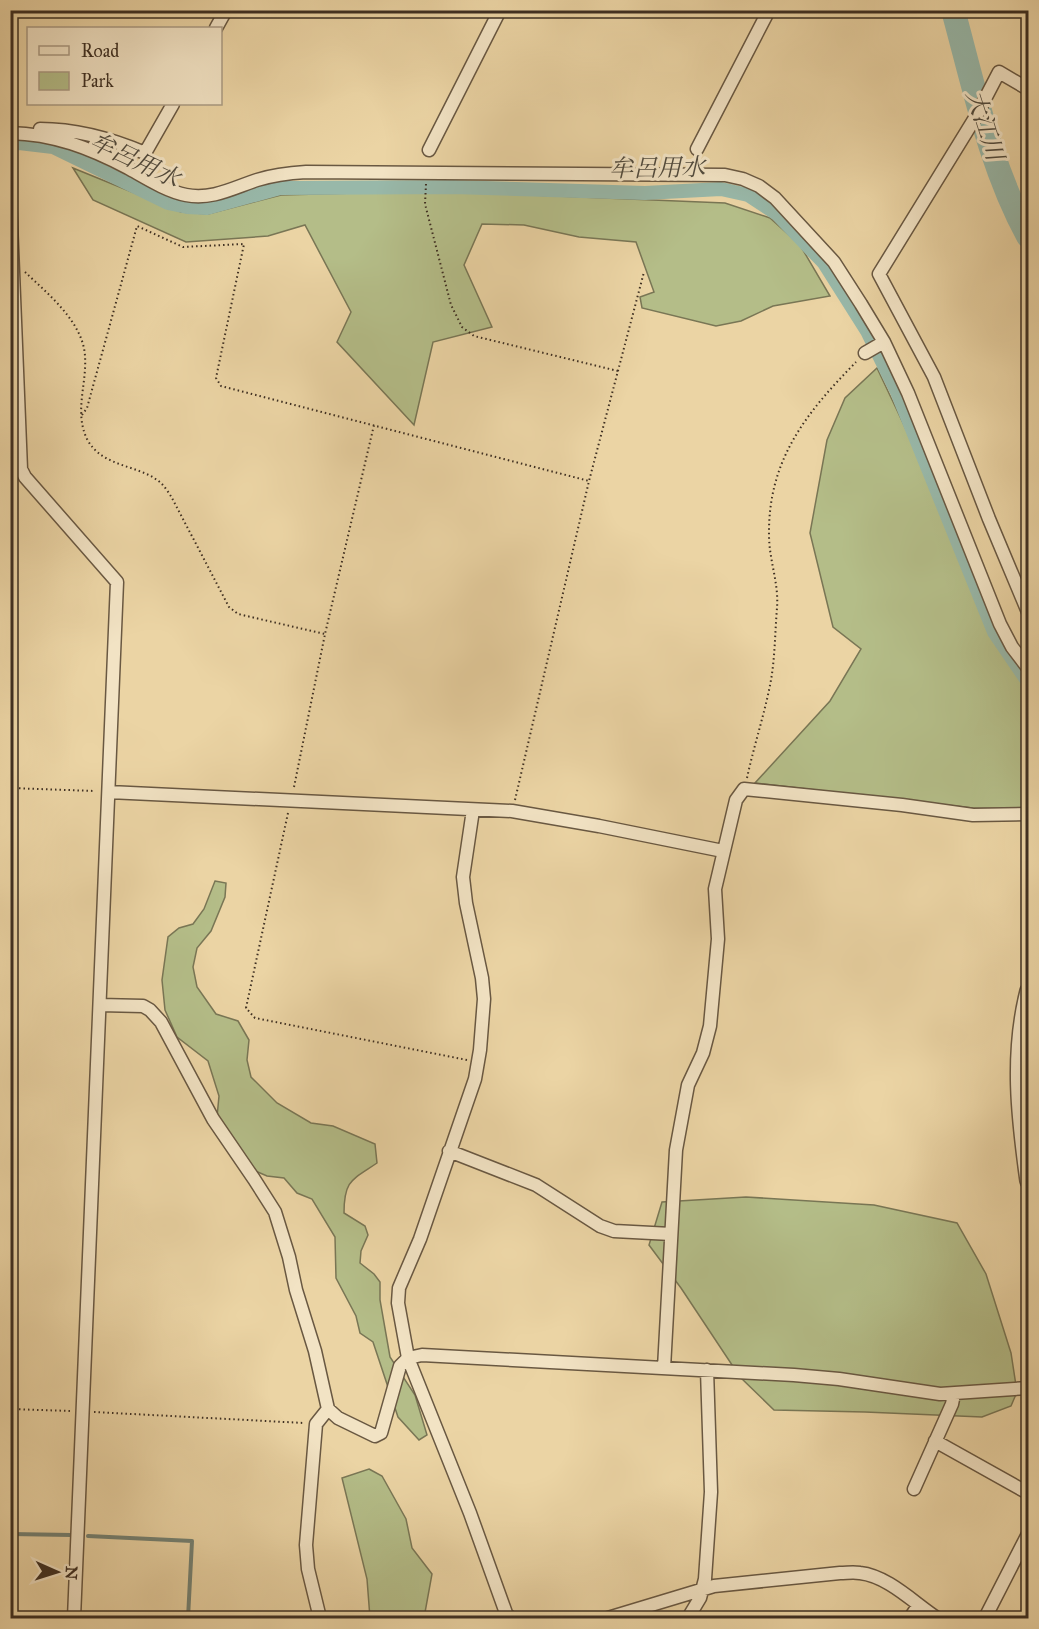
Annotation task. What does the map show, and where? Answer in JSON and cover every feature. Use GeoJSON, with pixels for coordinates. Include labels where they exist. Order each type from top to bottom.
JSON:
{"type":"FeatureCollection","features":[{"type":"Feature","properties":{"kind":"street"},"geometry":{"type":"LineString","coordinates":[[217,27],[226,10]]}},
{"type":"Feature","properties":{"kind":"street"},"geometry":{"type":"LineString","coordinates":[[429,150],[500,10]]}},
{"type":"Feature","properties":{"kind":"street"},"geometry":{"type":"LineString","coordinates":[[697,149],[769,10]]}},
{"type":"Feature","properties":{"kind":"street"},"geometry":{"type":"LineString","coordinates":[[1029,89],[999,72],[975,118],[879,274],[934,377],[989,519],[1029,612]]}},
{"type":"Feature","properties":{"kind":"street"},"geometry":{"type":"LineString","coordinates":[[31,134],[38,129],[63,129],[145,153],[172,105]]}},
{"type":"Feature","properties":{"kind":"street"},"geometry":{"type":"LineString","coordinates":[[10,133],[55,138],[93,151],[184,195],[219,194],[257,180],[281,174],[306,172],[725,175],[759,186],[775,198],[834,262],[882,343],[941,474],[1000,624],[1012,647],[1029,668]]}},
{"type":"Feature","properties":{"kind":"street"},"geometry":{"type":"LineString","coordinates":[[10,198],[21,469],[25,477],[117,582],[74,1618]]}},
{"type":"Feature","properties":{"kind":"street"},"geometry":{"type":"LineString","coordinates":[[865,353],[882,343]]}},
{"type":"Feature","properties":{"kind":"street"},"geometry":{"type":"LineString","coordinates":[[664,1368],[676,1150],[688,1085],[703,1053],[710,1026],[718,939],[716,889],[736,800],[744,789],[902,805],[973,815],[1029,814]]}},
{"type":"Feature","properties":{"kind":"street"},"geometry":{"type":"LineString","coordinates":[[109,792],[512,811],[723,851]]}},
{"type":"Feature","properties":{"kind":"street"},"geometry":{"type":"LineString","coordinates":[[473,810],[463,877],[484,999],[475,1079],[448,1151],[420,1239],[399,1288],[398,1303],[408,1358],[470,1513],[506,1613],[510,1618]]}},
{"type":"Feature","properties":{"kind":"street"},"geometry":{"type":"LineString","coordinates":[[1029,992],[1019,1044],[1018,1091],[1029,1181]]}},
{"type":"Feature","properties":{"kind":"street"},"geometry":{"type":"LineString","coordinates":[[100,1005],[143,1006],[161,1022],[213,1119],[274,1212],[315,1352],[328,1410],[338,1418],[375,1437],[381,1432],[400,1366],[408,1358],[422,1355],[839,1379],[940,1394],[1029,1388]]}},
{"type":"Feature","properties":{"kind":"street"},"geometry":{"type":"LineString","coordinates":[[448,1151],[536,1185],[600,1226],[614,1232],[670,1234]]}},
{"type":"Feature","properties":{"kind":"street"},"geometry":{"type":"LineString","coordinates":[[688,1618],[703,1589],[711,1492],[707,1370]]}},
{"type":"Feature","properties":{"kind":"street"},"geometry":{"type":"LineString","coordinates":[[914,1489],[952,1404],[954,1394]]}},
{"type":"Feature","properties":{"kind":"street"},"geometry":{"type":"LineString","coordinates":[[320,1618],[308,1569],[306,1545],[316,1424],[328,1410]]}},
{"type":"Feature","properties":{"kind":"street"},"geometry":{"type":"LineString","coordinates":[[935,1441],[1029,1493]]}},
{"type":"Feature","properties":{"kind":"street"},"geometry":{"type":"LineString","coordinates":[[985,1618],[1029,1534]]}},
{"type":"Feature","properties":{"kind":"street"},"geometry":{"type":"LineString","coordinates":[[608,1618],[714,1586],[829,1574],[861,1573],[878,1578],[937,1618]]}},
{"type":"Feature","properties":{"kind":"street"},"geometry":{"type":"LineString","coordinates":[[910,1618],[918,1606]]}},
{"type":"Feature","properties":{"kind":"path"},"geometry":{"type":"LineString","coordinates":[[426,192],[425,204],[451,305],[462,327],[474,336],[618,372]]}},
{"type":"Feature","properties":{"kind":"path"},"geometry":{"type":"LineString","coordinates":[[82,415],[87,408],[137,226],[183,247],[244,244],[216,378],[221,386],[589,480]]}},
{"type":"Feature","properties":{"kind":"path"},"geometry":{"type":"LineString","coordinates":[[14,268],[25,271],[61,306],[82,340],[85,357],[81,405],[87,438],[97,451],[112,462],[141,471],[161,483],[172,498],[229,607],[238,614],[325,634]]}},
{"type":"Feature","properties":{"kind":"path"},"geometry":{"type":"LineString","coordinates":[[512,811],[589,480],[644,272]]}},
{"type":"Feature","properties":{"kind":"path"},"geometry":{"type":"LineString","coordinates":[[744,789],[771,681],[774,658],[777,601],[769,537],[770,510],[775,484],[784,456],[802,425],[831,387],[865,353]]}},
{"type":"Feature","properties":{"kind":"path"},"geometry":{"type":"LineString","coordinates":[[10,788],[109,792]]}},
{"type":"Feature","properties":{"kind":"path"},"geometry":{"type":"LineString","coordinates":[[10,1409],[316,1424]]}},
{"type":"Feature","properties":{"kind":"green space"},"geometry":{"type":"Polygon","coordinates":[[[73,168],[181,212],[208,214],[281,195],[432,191],[725,203],[770,218],[800,245],[830,296],[773,306],[741,321],[716,326],[642,308],[640,297],[654,292],[636,242],[579,237],[524,225],[482,224],[464,265],[492,327],[433,342],[414,425],[337,342],[351,312],[305,225],[268,236],[186,242],[93,200],[73,168]]]}},
{"type":"Feature","properties":{"kind":"green space"},"geometry":{"type":"Polygon","coordinates":[[[877,368],[930,480],[960,557],[999,638],[1028,686],[1028,809],[973,808],[755,783],[830,701],[861,649],[833,627],[810,533],[827,440],[845,398],[877,368]]]}},
{"type":"Feature","properties":{"kind":"green space"},"geometry":{"type":"Polygon","coordinates":[[[215,881],[226,883],[225,897],[211,931],[197,948],[193,967],[197,987],[216,1014],[238,1021],[249,1040],[247,1060],[251,1077],[277,1103],[311,1123],[333,1126],[375,1144],[377,1163],[351,1182],[344,1202],[344,1213],[365,1226],[368,1235],[361,1251],[360,1263],[380,1282],[380,1300],[390,1357],[415,1395],[427,1435],[419,1440],[398,1417],[373,1342],[360,1333],[356,1316],[336,1278],[335,1237],[312,1199],[297,1193],[284,1178],[267,1176],[253,1170],[217,1117],[219,1096],[208,1061],[177,1037],[165,1010],[162,980],[168,937],[179,928],[193,924],[204,909],[215,881]]]}},
{"type":"Feature","properties":{"kind":"green space"},"geometry":{"type":"Polygon","coordinates":[[[746,1197],[874,1205],[957,1223],[986,1274],[1011,1353],[1017,1392],[1011,1406],[982,1417],[774,1410],[740,1377],[681,1288],[649,1245],[662,1202],[746,1197]]]}},
{"type":"Feature","properties":{"kind":"green space"},"geometry":{"type":"Polygon","coordinates":[[[369,1469],[382,1476],[406,1519],[412,1548],[432,1574],[424,1618],[370,1618],[367,1579],[342,1478],[369,1469]]]}},
{"type":"Feature","properties":{"kind":"waterway","name":"大江川"},"geometry":{"type":"LineString","coordinates":[[953,10],[993,154],[1028,236]]}},
{"type":"Feature","properties":{"kind":"waterway","name":"牟呂用水"},"geometry":{"type":"LineString","coordinates":[[10,144],[53,147],[168,203],[187,207],[207,208],[280,188],[454,187],[645,193],[721,189],[748,195],[777,214],[824,263],[867,331],[897,392],[994,632],[1028,682]]}},
{"type":"Feature","properties":{"kind":"waterway"},"geometry":{"type":"LineString","coordinates":[[10,1534],[71,1535]]}},
{"type":"Feature","properties":{"kind":"waterway"},"geometry":{"type":"LineString","coordinates":[[88,1536],[192,1541],[188,1618]]}}]}
